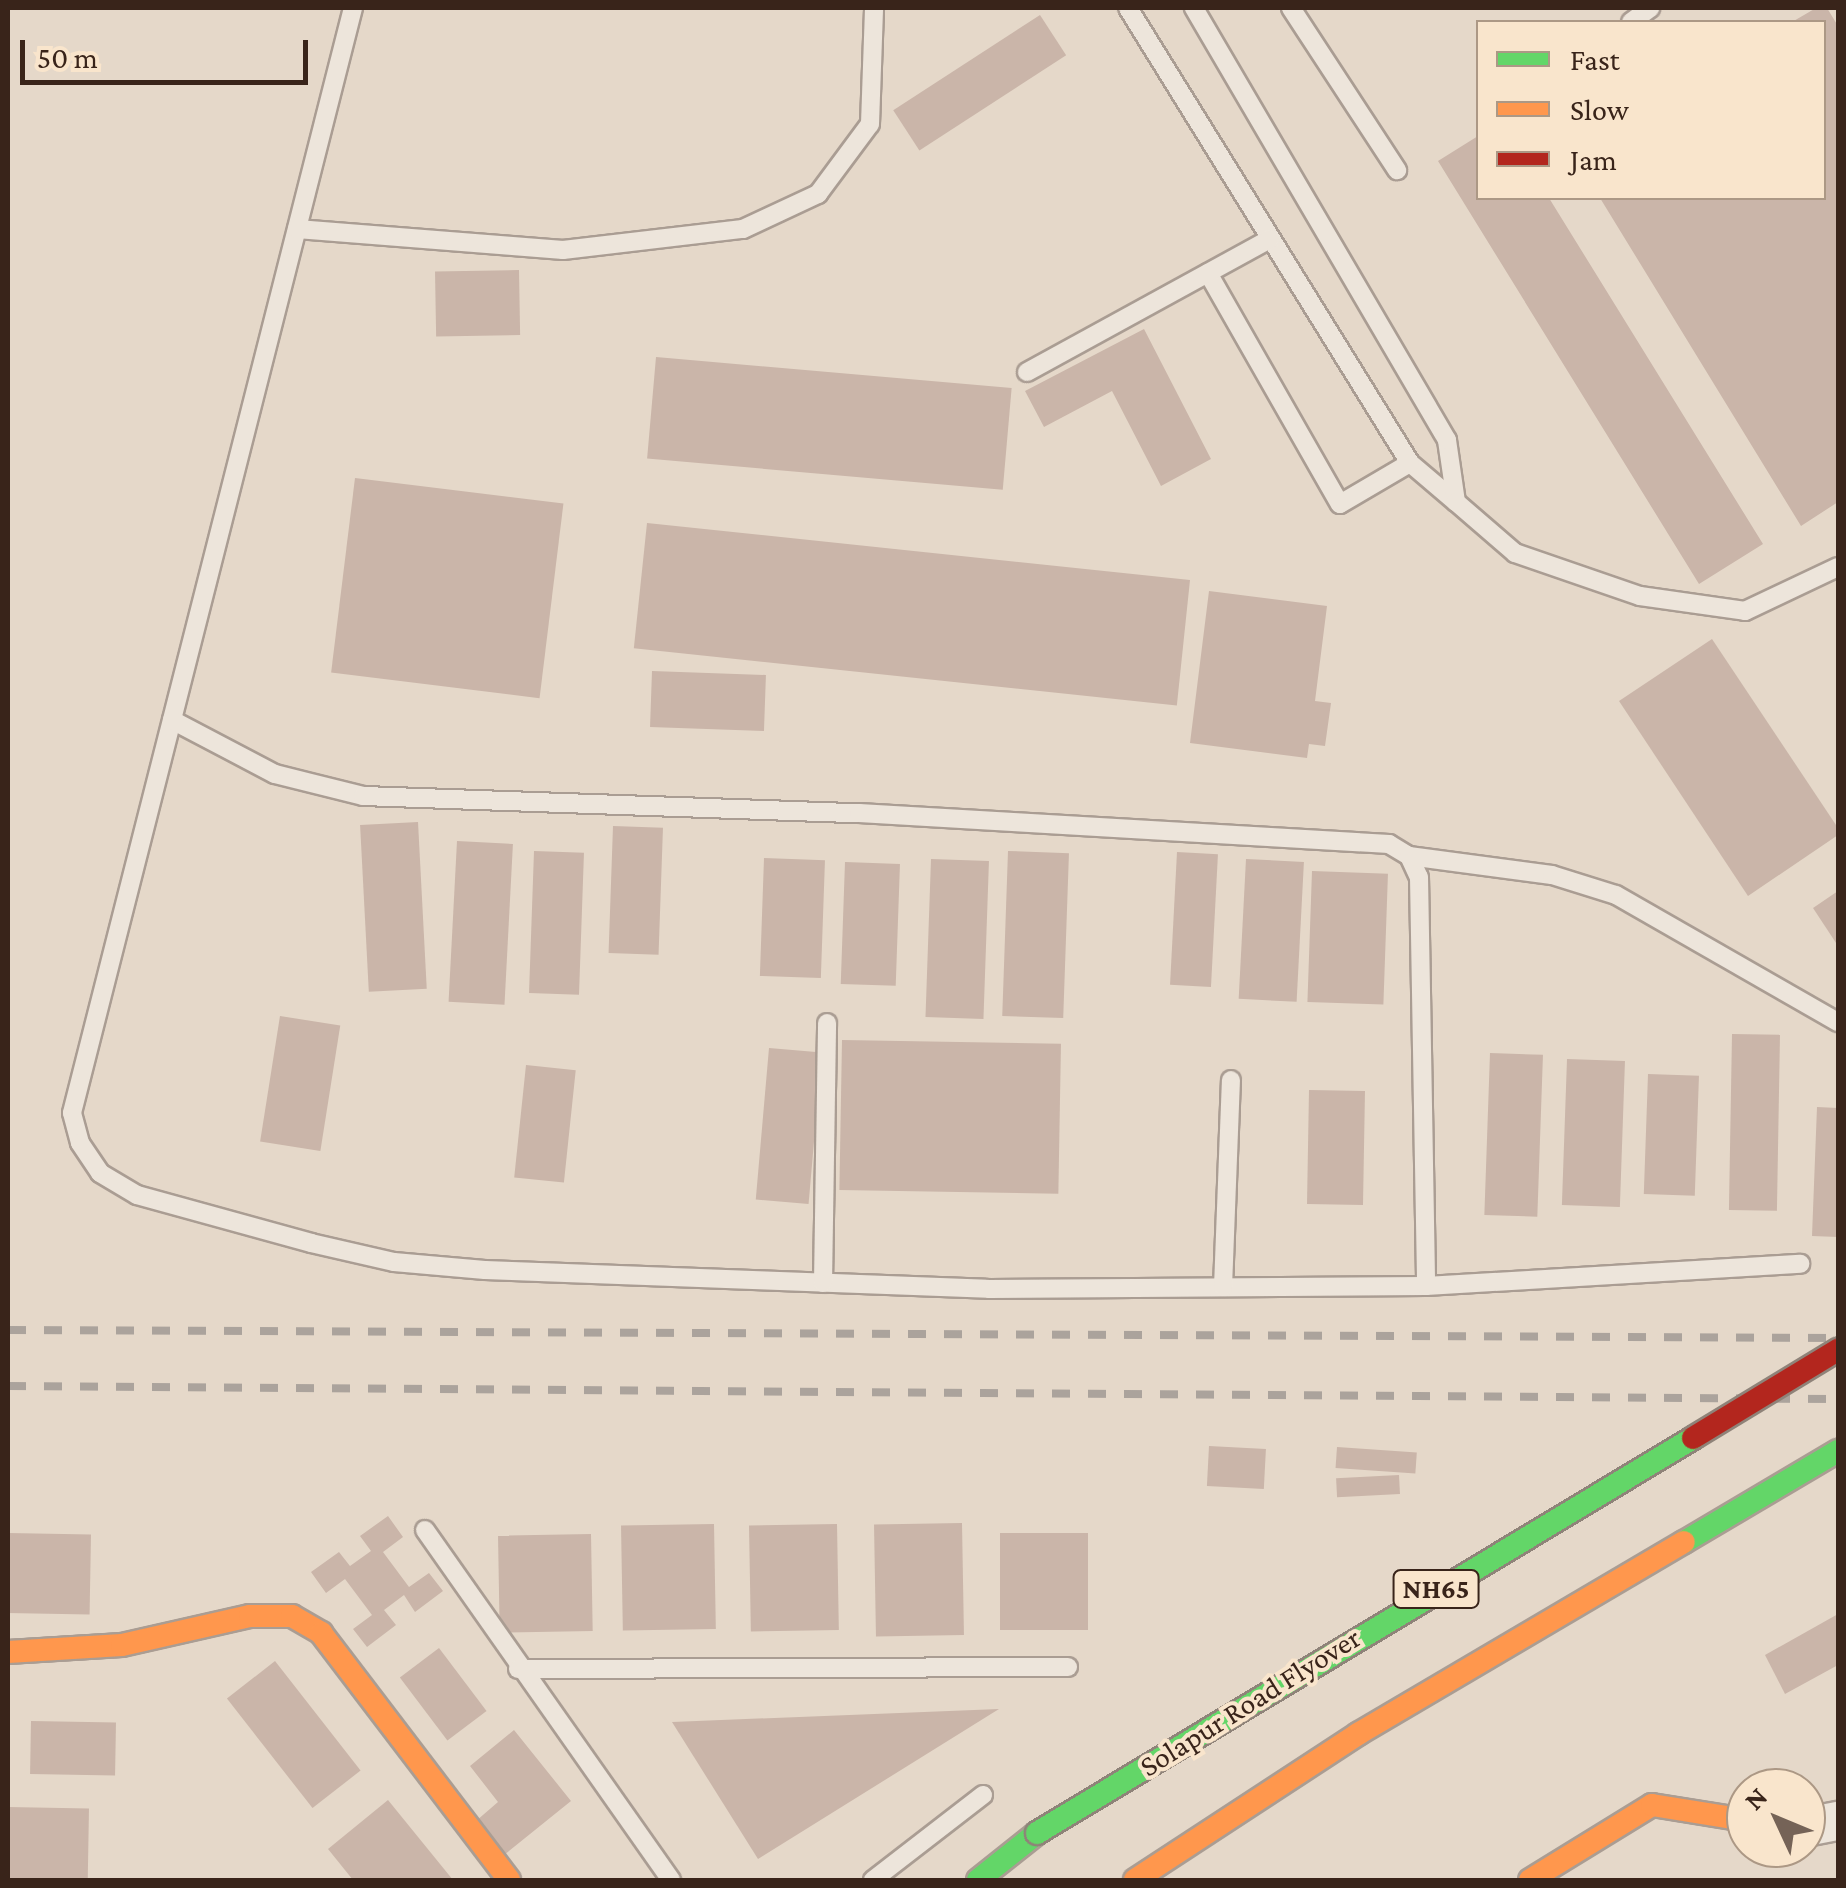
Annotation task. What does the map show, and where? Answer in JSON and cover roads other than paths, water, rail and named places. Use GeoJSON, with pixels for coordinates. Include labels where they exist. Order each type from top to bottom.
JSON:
{"type":"FeatureCollection","features":[{"type":"Feature","properties":{"kind":"main road","name":"Solapur Road Flyover"},"geometry":{"type":"LineString","coordinates":[[978,1880],[1037,1834],[1838,1350]]}},
{"type":"Feature","properties":{"kind":"main road","name":"NH65"},"geometry":{"type":"LineString","coordinates":[[1135,1880],[1358,1734],[1838,1452]]}},
{"type":"Feature","properties":{"kind":"main road"},"geometry":{"type":"LineString","coordinates":[[8,1652],[122,1645],[250,1616],[292,1616],[322,1633],[509,1880]]}},
{"type":"Feature","properties":{"kind":"main road"},"geometry":{"type":"LineString","coordinates":[[1530,1880],[1652,1805],[1726,1817]]}},
{"type":"Feature","properties":{"kind":"lane"},"geometry":{"type":"LineString","coordinates":[[353,8],[72,1114],[80,1143],[100,1173],[138,1195],[394,1262],[823,1283],[1223,1287],[1426,1286],[1800,1264]]}},
{"type":"Feature","properties":{"kind":"lane"},"geometry":{"type":"LineString","coordinates":[[297,229],[563,250],[743,229],[818,194],[870,124],[874,8]]}},
{"type":"Feature","properties":{"kind":"lane"},"geometry":{"type":"LineString","coordinates":[[1128,8],[1410,463],[1515,554],[1640,596],[1745,611],[1838,567]]}},
{"type":"Feature","properties":{"kind":"lane"},"geometry":{"type":"LineString","coordinates":[[1194,8],[1447,440],[1456,502]]}},
{"type":"Feature","properties":{"kind":"lane"},"geometry":{"type":"LineString","coordinates":[[1291,8],[1396,170]]}},
{"type":"Feature","properties":{"kind":"lane"},"geometry":{"type":"LineString","coordinates":[[1027,372],[1270,240]]}},
{"type":"Feature","properties":{"kind":"lane"},"geometry":{"type":"LineString","coordinates":[[1208,273],[1340,504],[1410,463]]}},
{"type":"Feature","properties":{"kind":"lane"},"geometry":{"type":"LineString","coordinates":[[172,720],[275,774],[364,796],[859,813],[1389,844],[1409,856],[1552,875],[1616,895],[1838,1022]]}},
{"type":"Feature","properties":{"kind":"lane"},"geometry":{"type":"LineString","coordinates":[[1409,856],[1421,901],[1426,1286]]}},
{"type":"Feature","properties":{"kind":"lane"},"geometry":{"type":"LineString","coordinates":[[823,1283],[828,1022]]}},
{"type":"Feature","properties":{"kind":"lane"},"geometry":{"type":"LineString","coordinates":[[1223,1287],[1231,1080]]}},
{"type":"Feature","properties":{"kind":"lane"},"geometry":{"type":"LineString","coordinates":[[425,1530],[518,1669],[671,1880]]}},
{"type":"Feature","properties":{"kind":"lane"},"geometry":{"type":"LineString","coordinates":[[518,1669],[1068,1667]]}},
{"type":"Feature","properties":{"kind":"lane"},"geometry":{"type":"LineString","coordinates":[[873,1880],[983,1795]]}},
{"type":"Feature","properties":{"kind":"railway"},"geometry":{"type":"LineString","coordinates":[[8,1330],[1838,1338]]}},
{"type":"Feature","properties":{"kind":"railway"},"geometry":{"type":"LineString","coordinates":[[8,1386],[1838,1399]]}}]}
